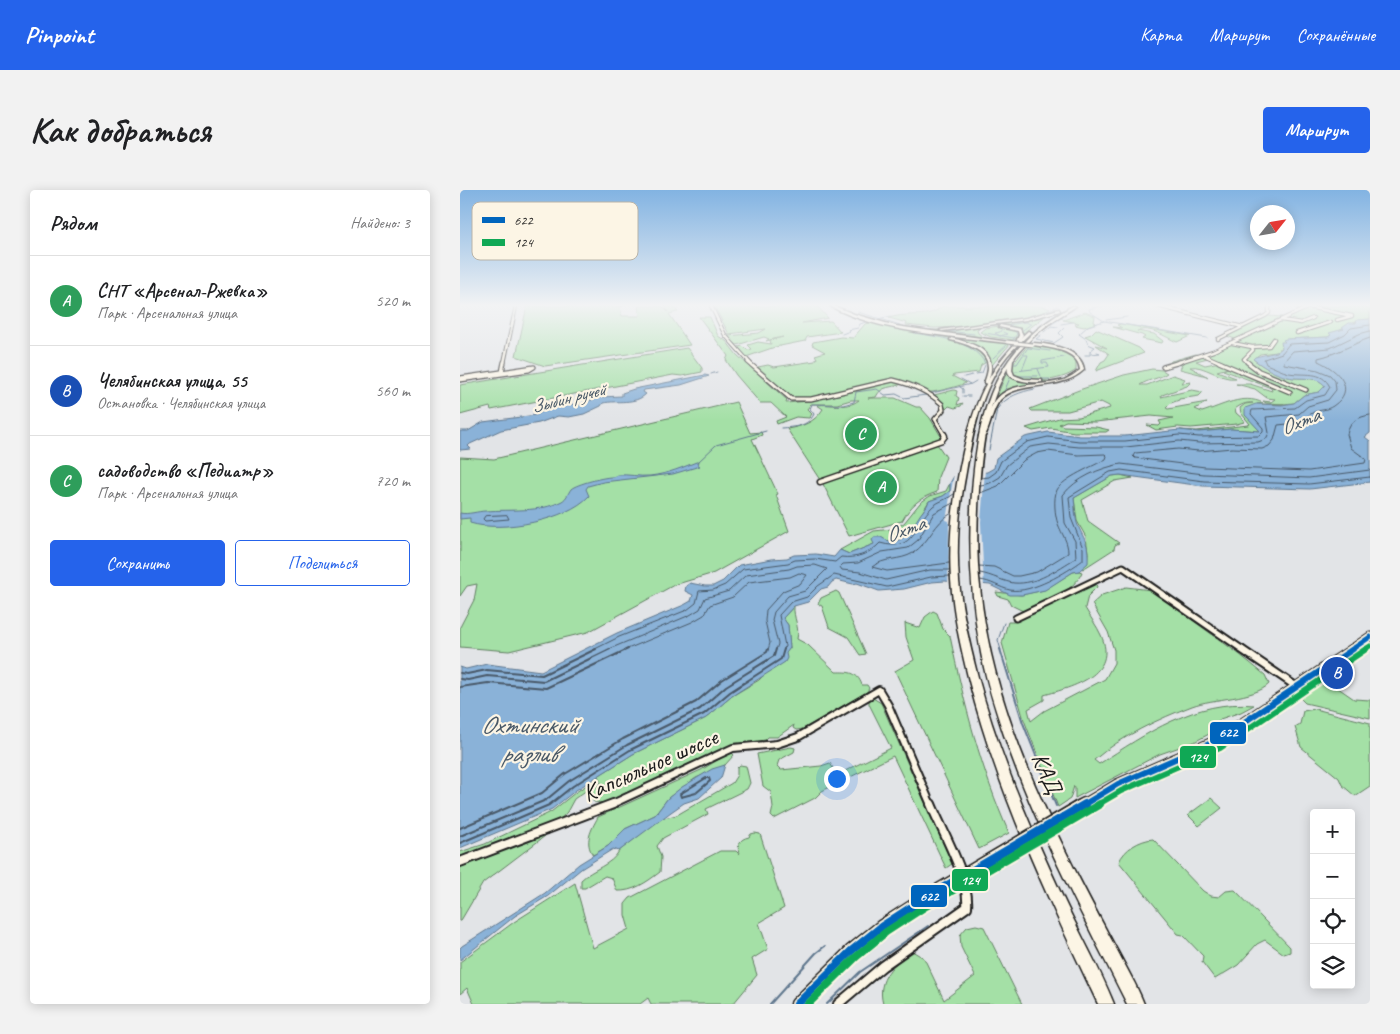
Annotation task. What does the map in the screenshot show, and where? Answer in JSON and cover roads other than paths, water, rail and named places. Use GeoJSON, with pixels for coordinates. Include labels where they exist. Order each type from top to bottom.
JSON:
{"type":"FeatureCollection","features":[{"type":"Feature","properties":{"kind":"highway"},"geometry":{"type":"LineString","coordinates":[[963,466],[972,426],[986,383],[1014,344]]}},
{"type":"Feature","properties":{"kind":"highway"},"geometry":{"type":"LineString","coordinates":[[982,436],[992,393],[1011,360],[1025,344]]}},
{"type":"Feature","properties":{"kind":"highway","name":"КАД"},"geometry":{"type":"LineString","coordinates":[[982,436],[977,468],[973,530],[976,600],[984,648],[1015,752],[1046,824],[1136,1004]]}},
{"type":"Feature","properties":{"kind":"highway","name":"КАД"},"geometry":{"type":"LineString","coordinates":[[963,466],[956,520],[954,557],[957,599],[967,650],[983,710],[1017,807],[1071,931],[1106,1004]]}},
{"type":"Feature","properties":{"kind":"main road"},"geometry":{"type":"LineString","coordinates":[[966,344],[984,353],[990,365],[986,383]]}},
{"type":"Feature","properties":{"kind":"main road"},"geometry":{"type":"LineString","coordinates":[[982,436],[988,427],[993,409],[1001,397],[1021,388],[1069,378],[1082,370],[1080,360],[1071,354],[1052,347],[1027,344]]}},
{"type":"Feature","properties":{"kind":"main road"},"geometry":{"type":"LineString","coordinates":[[1011,360],[1009,370],[1012,374],[1030,381],[1058,379],[1071,375],[1078,369],[1078,362],[1067,354],[1029,344]]}},
{"type":"Feature","properties":{"kind":"street"},"geometry":{"type":"LineString","coordinates":[[502,372],[508,344]]}},
{"type":"Feature","properties":{"kind":"street"},"geometry":{"type":"LineString","coordinates":[[732,344],[742,356],[793,399],[811,399],[883,381],[898,381],[934,397],[942,404],[944,410],[935,419],[944,439],[820,482]]}},
{"type":"Feature","properties":{"kind":"street"},"geometry":{"type":"LineString","coordinates":[[1163,367],[1204,355],[1230,344]]}},
{"type":"Feature","properties":{"kind":"street"},"geometry":{"type":"LineString","coordinates":[[1237,344],[1252,347],[1267,347],[1271,344]]}},
{"type":"Feature","properties":{"kind":"street"},"geometry":{"type":"LineString","coordinates":[[1252,347],[1253,350],[1244,359],[1252,368],[1306,390]]}},
{"type":"Feature","properties":{"kind":"street"},"geometry":{"type":"LineString","coordinates":[[1204,355],[1290,392]]}},
{"type":"Feature","properties":{"kind":"street"},"geometry":{"type":"LineString","coordinates":[[534,367],[529,370],[460,379],[502,372],[534,367]]}},
{"type":"Feature","properties":{"kind":"street"},"geometry":{"type":"LineString","coordinates":[[1016,618],[1122,567],[1297,687]]}},
{"type":"Feature","properties":{"kind":"street"},"geometry":{"type":"LineString","coordinates":[[797,1004],[859,944],[882,926],[1118,784],[1216,741],[1370,637]]}},
{"type":"Feature","properties":{"kind":"street","name":"Капсюльное шоссе"},"geometry":{"type":"LineString","coordinates":[[460,862],[594,811],[732,748],[777,744],[798,737],[878,690],[888,705],[962,876],[968,896],[967,907],[883,966],[838,1004]]}},
{"type":"Feature","properties":{"kind":"water","name":"Охтинский разлив"},"geometry":{"type":"Polygon","coordinates":[[[1281,344],[1370,344],[1370,433],[1365,437],[1370,441],[1370,482],[1310,489],[1203,486],[1120,475],[1112,476],[1074,498],[1077,523],[1087,545],[1088,563],[1079,571],[1073,572],[1045,590],[1022,595],[1010,595],[990,585],[945,581],[932,582],[904,589],[879,591],[857,583],[853,584],[836,580],[828,587],[821,589],[808,602],[794,606],[783,618],[788,625],[790,648],[786,653],[787,658],[785,662],[732,696],[706,718],[633,754],[576,790],[552,809],[460,848],[460,667],[466,669],[487,664],[541,671],[617,633],[684,605],[691,601],[693,595],[685,591],[686,586],[690,583],[713,586],[723,581],[739,565],[787,558],[794,555],[816,554],[834,557],[840,550],[849,554],[874,544],[872,540],[874,537],[893,541],[899,540],[908,533],[929,501],[943,496],[950,491],[950,483],[954,476],[987,472],[994,468],[996,458],[1025,437],[1048,432],[1080,436],[1125,436],[1180,430],[1199,432],[1231,429],[1260,431],[1245,415],[1245,408],[1256,404],[1282,405],[1294,403],[1304,395],[1319,392],[1325,386],[1318,380],[1283,376],[1253,359],[1277,352],[1282,348],[1281,344]]]}},
{"type":"Feature","properties":{"kind":"water"},"geometry":{"type":"Polygon","coordinates":[[[705,375],[709,376],[681,385],[644,390],[643,392],[646,394],[637,400],[603,403],[601,406],[584,414],[569,417],[558,416],[539,423],[501,430],[470,444],[468,446],[471,449],[460,450],[460,431],[468,431],[483,422],[536,415],[559,403],[579,405],[599,397],[622,396],[622,393],[634,389],[705,375]]]}},
{"type":"Feature","properties":{"kind":"water"},"geometry":{"type":"Polygon","coordinates":[[[699,461],[698,465],[700,466],[673,474],[603,482],[588,486],[586,489],[589,496],[566,512],[550,518],[516,525],[499,526],[483,526],[470,523],[470,518],[460,519],[460,513],[525,510],[553,505],[562,501],[571,489],[585,483],[618,475],[657,475],[699,461]]]}},
{"type":"Feature","properties":{"kind":"water"},"geometry":{"type":"Polygon","coordinates":[[[725,765],[721,778],[699,798],[684,803],[619,851],[613,849],[581,869],[548,896],[515,916],[460,960],[460,948],[462,946],[545,893],[579,864],[608,846],[625,829],[655,815],[668,798],[682,787],[712,769],[725,765]]]}},
{"type":"Feature","properties":{"kind":"waterway"},"geometry":{"type":"LineString","coordinates":[[963,344],[979,355],[985,363]]}},
{"type":"Feature","properties":{"kind":"waterway"},"geometry":{"type":"LineString","coordinates":[[993,358],[1008,344]]}},
{"type":"Feature","properties":{"kind":"waterway"},"geometry":{"type":"LineString","coordinates":[[1085,355],[1090,355],[1090,351],[1095,347],[1088,344]]}},
{"type":"Feature","properties":{"kind":"waterway"},"geometry":{"type":"LineString","coordinates":[[1014,364],[1017,364],[1029,346]]}},
{"type":"Feature","properties":{"kind":"waterway"},"geometry":{"type":"LineString","coordinates":[[1028,348],[1050,351]]}},
{"type":"Feature","properties":{"kind":"waterway"},"geometry":{"type":"LineString","coordinates":[[1091,354],[1100,353],[1097,352]]}},
{"type":"Feature","properties":{"kind":"waterway"},"geometry":{"type":"LineString","coordinates":[[1022,370],[1028,355],[1024,355]]}},
{"type":"Feature","properties":{"kind":"waterway"},"geometry":{"type":"LineString","coordinates":[[1016,371],[1049,367],[1047,363],[1042,363],[1042,361],[1064,357]]}},
{"type":"Feature","properties":{"kind":"waterway"},"geometry":{"type":"LineString","coordinates":[[976,374],[982,373],[985,365]]}},
{"type":"Feature","properties":{"kind":"waterway"},"geometry":{"type":"LineString","coordinates":[[1038,369],[1041,376]]}},
{"type":"Feature","properties":{"kind":"waterway","name":"Зыбин ручей"},"geometry":{"type":"LineString","coordinates":[[711,374],[717,372]]}},
{"type":"Feature","properties":{"kind":"waterway"},"geometry":{"type":"LineString","coordinates":[[964,377],[972,375]]}},
{"type":"Feature","properties":{"kind":"waterway"},"geometry":{"type":"LineString","coordinates":[[1018,376],[1037,376]]}},
{"type":"Feature","properties":{"kind":"waterway"},"geometry":{"type":"LineString","coordinates":[[1031,377],[1034,379],[1050,379]]}},
{"type":"Feature","properties":{"kind":"waterway"},"geometry":{"type":"LineString","coordinates":[[1004,392],[1010,378]]}},
{"type":"Feature","properties":{"kind":"waterway"},"geometry":{"type":"LineString","coordinates":[[961,379],[970,384]]}},
{"type":"Feature","properties":{"kind":"waterway"},"geometry":{"type":"LineString","coordinates":[[932,393],[971,384],[976,381]]}},
{"type":"Feature","properties":{"kind":"waterway"},"geometry":{"type":"LineString","coordinates":[[960,387],[963,389],[963,393]]}},
{"type":"Feature","properties":{"kind":"waterway"},"geometry":{"type":"LineString","coordinates":[[781,428],[800,426],[808,422],[814,414],[810,409],[812,404],[843,405],[854,402],[856,392],[877,389],[885,395],[896,394],[904,398],[926,395]]}},
{"type":"Feature","properties":{"kind":"waterway"},"geometry":{"type":"LineString","coordinates":[[989,450],[997,409],[1014,395],[1035,389]]}},
{"type":"Feature","properties":{"kind":"waterway"},"geometry":{"type":"LineString","coordinates":[[963,396],[970,396]]}},
{"type":"Feature","properties":{"kind":"waterway"},"geometry":{"type":"LineString","coordinates":[[698,462],[716,445],[766,431]]}},
{"type":"Feature","properties":{"kind":"waterway"},"geometry":{"type":"LineString","coordinates":[[1001,650],[998,640],[1004,623]]}},
{"type":"Feature","properties":{"kind":"waterway"},"geometry":{"type":"LineString","coordinates":[[1000,649],[1023,723],[1056,806]]}},
{"type":"Feature","properties":{"kind":"waterway"},"geometry":{"type":"LineString","coordinates":[[827,1004],[860,972],[928,926]]}},
{"type":"Feature","properties":{"kind":"waterway"},"geometry":{"type":"LineString","coordinates":[[770,1004],[816,953],[825,946]]}},
{"type":"Feature","properties":{"kind":"place","name":"садоводство «Педиатр»"},"geometry":{"type":"Point","coordinates":[861,434]}},
{"type":"Feature","properties":{"kind":"place","name":"СНТ «Арсенал-Ржевка»"},"geometry":{"type":"Point","coordinates":[881,487]}},
{"type":"Feature","properties":{"kind":"place","name":"Челябинская улица, 55"},"geometry":{"type":"Point","coordinates":[1337,673]}},
{"type":"Feature","properties":{"kind":"water label","name":"Охта"},"geometry":{"type":"Point","coordinates":[1300,421]}},
{"type":"Feature","properties":{"kind":"water label","name":"Охта"},"geometry":{"type":"Point","coordinates":[905,529]}}]}
